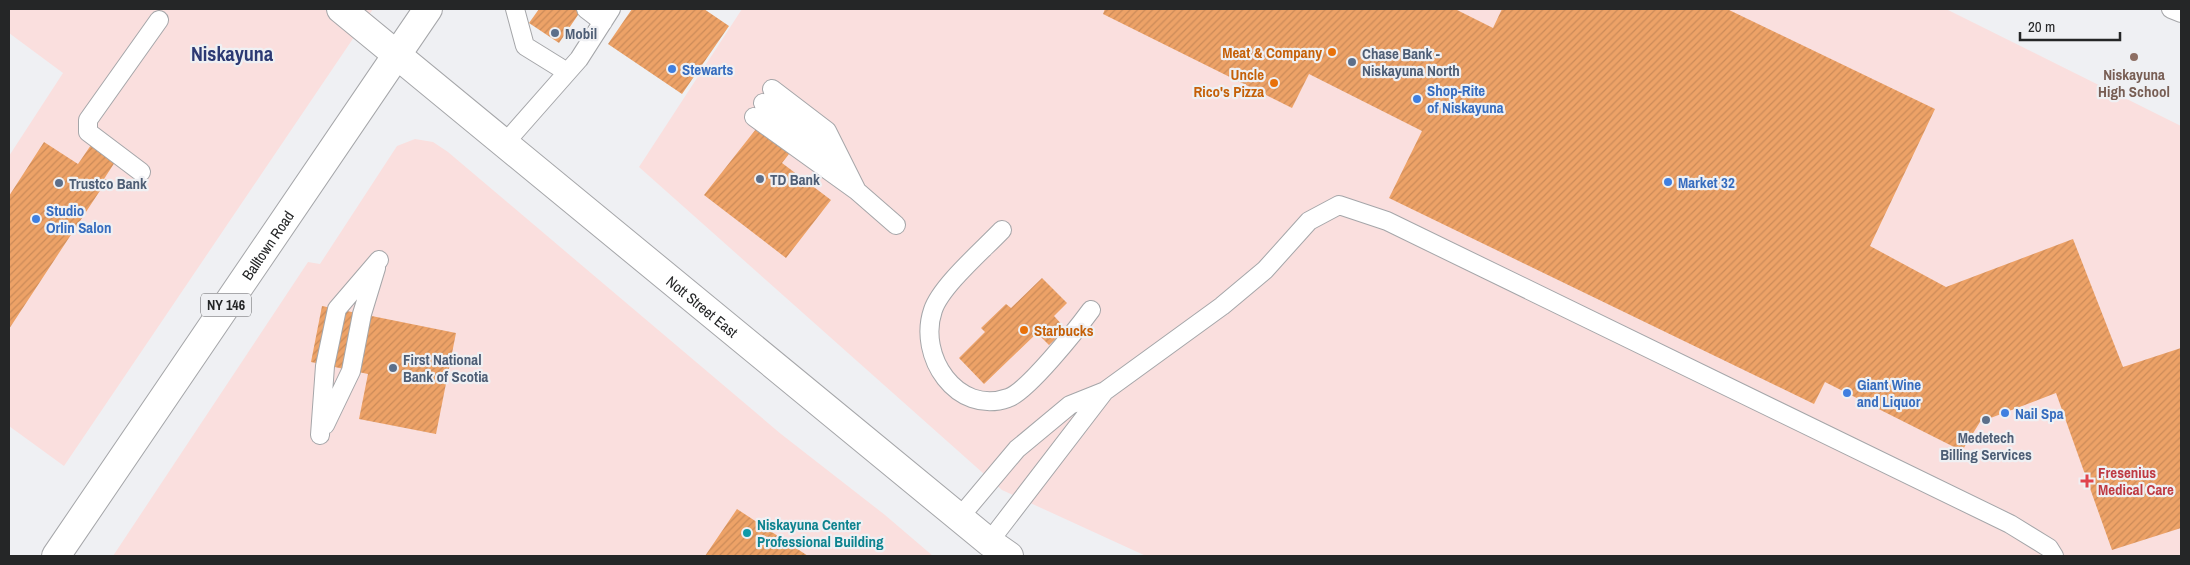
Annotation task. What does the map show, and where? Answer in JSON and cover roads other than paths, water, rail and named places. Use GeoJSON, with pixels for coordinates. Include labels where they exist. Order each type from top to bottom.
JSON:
{"type":"FeatureCollection","features":[{"type":"Feature","properties":{"kind":"street","name":"Nott Street East"},"geometry":{"type":"LineString","coordinates":[[341,9],[999,549]]}},
{"type":"Feature","properties":{"kind":"street","name":"Balltown Road"},"geometry":{"type":"LineString","coordinates":[[56,556],[428,9]]}},
{"type":"Feature","properties":{"kind":"lane"},"geometry":{"type":"LineString","coordinates":[[515,9],[525,46],[567,72]]}},
{"type":"Feature","properties":{"kind":"lane"},"geometry":{"type":"LineString","coordinates":[[505,143],[579,59],[607,15],[586,9]]}},
{"type":"Feature","properties":{"kind":"lane"},"geometry":{"type":"LineString","coordinates":[[2171,9],[2181,13]]}},
{"type":"Feature","properties":{"kind":"lane"},"geometry":{"type":"LineString","coordinates":[[142,172],[88,132],[88,120],[159,20]]}},
{"type":"Feature","properties":{"kind":"lane"},"geometry":{"type":"LineString","coordinates":[[857,192],[827,131],[763,103],[857,192],[896,225]]}},
{"type":"Feature","properties":{"kind":"lane"},"geometry":{"type":"LineString","coordinates":[[959,518],[1017,449],[1070,405],[1105,391],[1222,306],[1265,270],[1308,221],[1339,205],[1387,221],[2002,520],[2049,548],[2054,556]]}},
{"type":"Feature","properties":{"kind":"lane"},"geometry":{"type":"LineString","coordinates":[[1002,230],[946,289],[933,309],[927,334],[933,359],[945,377],[962,396],[988,402],[1010,398],[1029,383],[1091,310]]}},
{"type":"Feature","properties":{"kind":"lane"},"geometry":{"type":"LineString","coordinates":[[379,260],[362,314],[351,371],[320,435],[325,366],[337,309],[379,260]]}},
{"type":"Feature","properties":{"kind":"lane"},"geometry":{"type":"LineString","coordinates":[[999,549],[1105,391]]}},
{"type":"Feature","properties":{"kind":"place","name":"Mobil"},"geometry":{"type":"Point","coordinates":[555,33]}},
{"type":"Feature","properties":{"kind":"place","name":"Meat & Company"},"geometry":{"type":"Point","coordinates":[1332,52]}},
{"type":"Feature","properties":{"kind":"place","name":"Niskayuna High School"},"geometry":{"type":"Point","coordinates":[2134,57]}},
{"type":"Feature","properties":{"kind":"place","name":"Chase Bank - Niskayuna North"},"geometry":{"type":"Point","coordinates":[1352,62]}},
{"type":"Feature","properties":{"kind":"place","name":"Stewarts"},"geometry":{"type":"Point","coordinates":[672,69]}},
{"type":"Feature","properties":{"kind":"place","name":"Uncle Rico's Pizza"},"geometry":{"type":"Point","coordinates":[1274,83]}},
{"type":"Feature","properties":{"kind":"place","name":"Shop-Rite of Niskayuna"},"geometry":{"type":"Point","coordinates":[1417,99]}},
{"type":"Feature","properties":{"kind":"place","name":"TD Bank"},"geometry":{"type":"Point","coordinates":[760,179]}},
{"type":"Feature","properties":{"kind":"place","name":"Market 32"},"geometry":{"type":"Point","coordinates":[1668,182]}},
{"type":"Feature","properties":{"kind":"place","name":"Trustco Bank"},"geometry":{"type":"Point","coordinates":[59,183]}},
{"type":"Feature","properties":{"kind":"place","name":"Studio Orlin Salon"},"geometry":{"type":"Point","coordinates":[36,219]}},
{"type":"Feature","properties":{"kind":"place","name":"Starbucks"},"geometry":{"type":"Point","coordinates":[1024,330]}},
{"type":"Feature","properties":{"kind":"place","name":"First National Bank of Scotia"},"geometry":{"type":"Point","coordinates":[393,368]}},
{"type":"Feature","properties":{"kind":"place","name":"Giant Wine and Liquor"},"geometry":{"type":"Point","coordinates":[1847,393]}},
{"type":"Feature","properties":{"kind":"place","name":"Nail Spa"},"geometry":{"type":"Point","coordinates":[2005,413]}},
{"type":"Feature","properties":{"kind":"place","name":"Medetech Billing Services"},"geometry":{"type":"Point","coordinates":[1986,420]}},
{"type":"Feature","properties":{"kind":"place","name":"Fresenius Medical Care"},"geometry":{"type":"Point","coordinates":[2087,481]}},
{"type":"Feature","properties":{"kind":"place","name":"Niskayuna Center Professional Building"},"geometry":{"type":"Point","coordinates":[747,533]}},
{"type":"Feature","properties":{"kind":"district","name":"Niskayuna"},"geometry":{"type":"Point","coordinates":[232,53]}}]}
